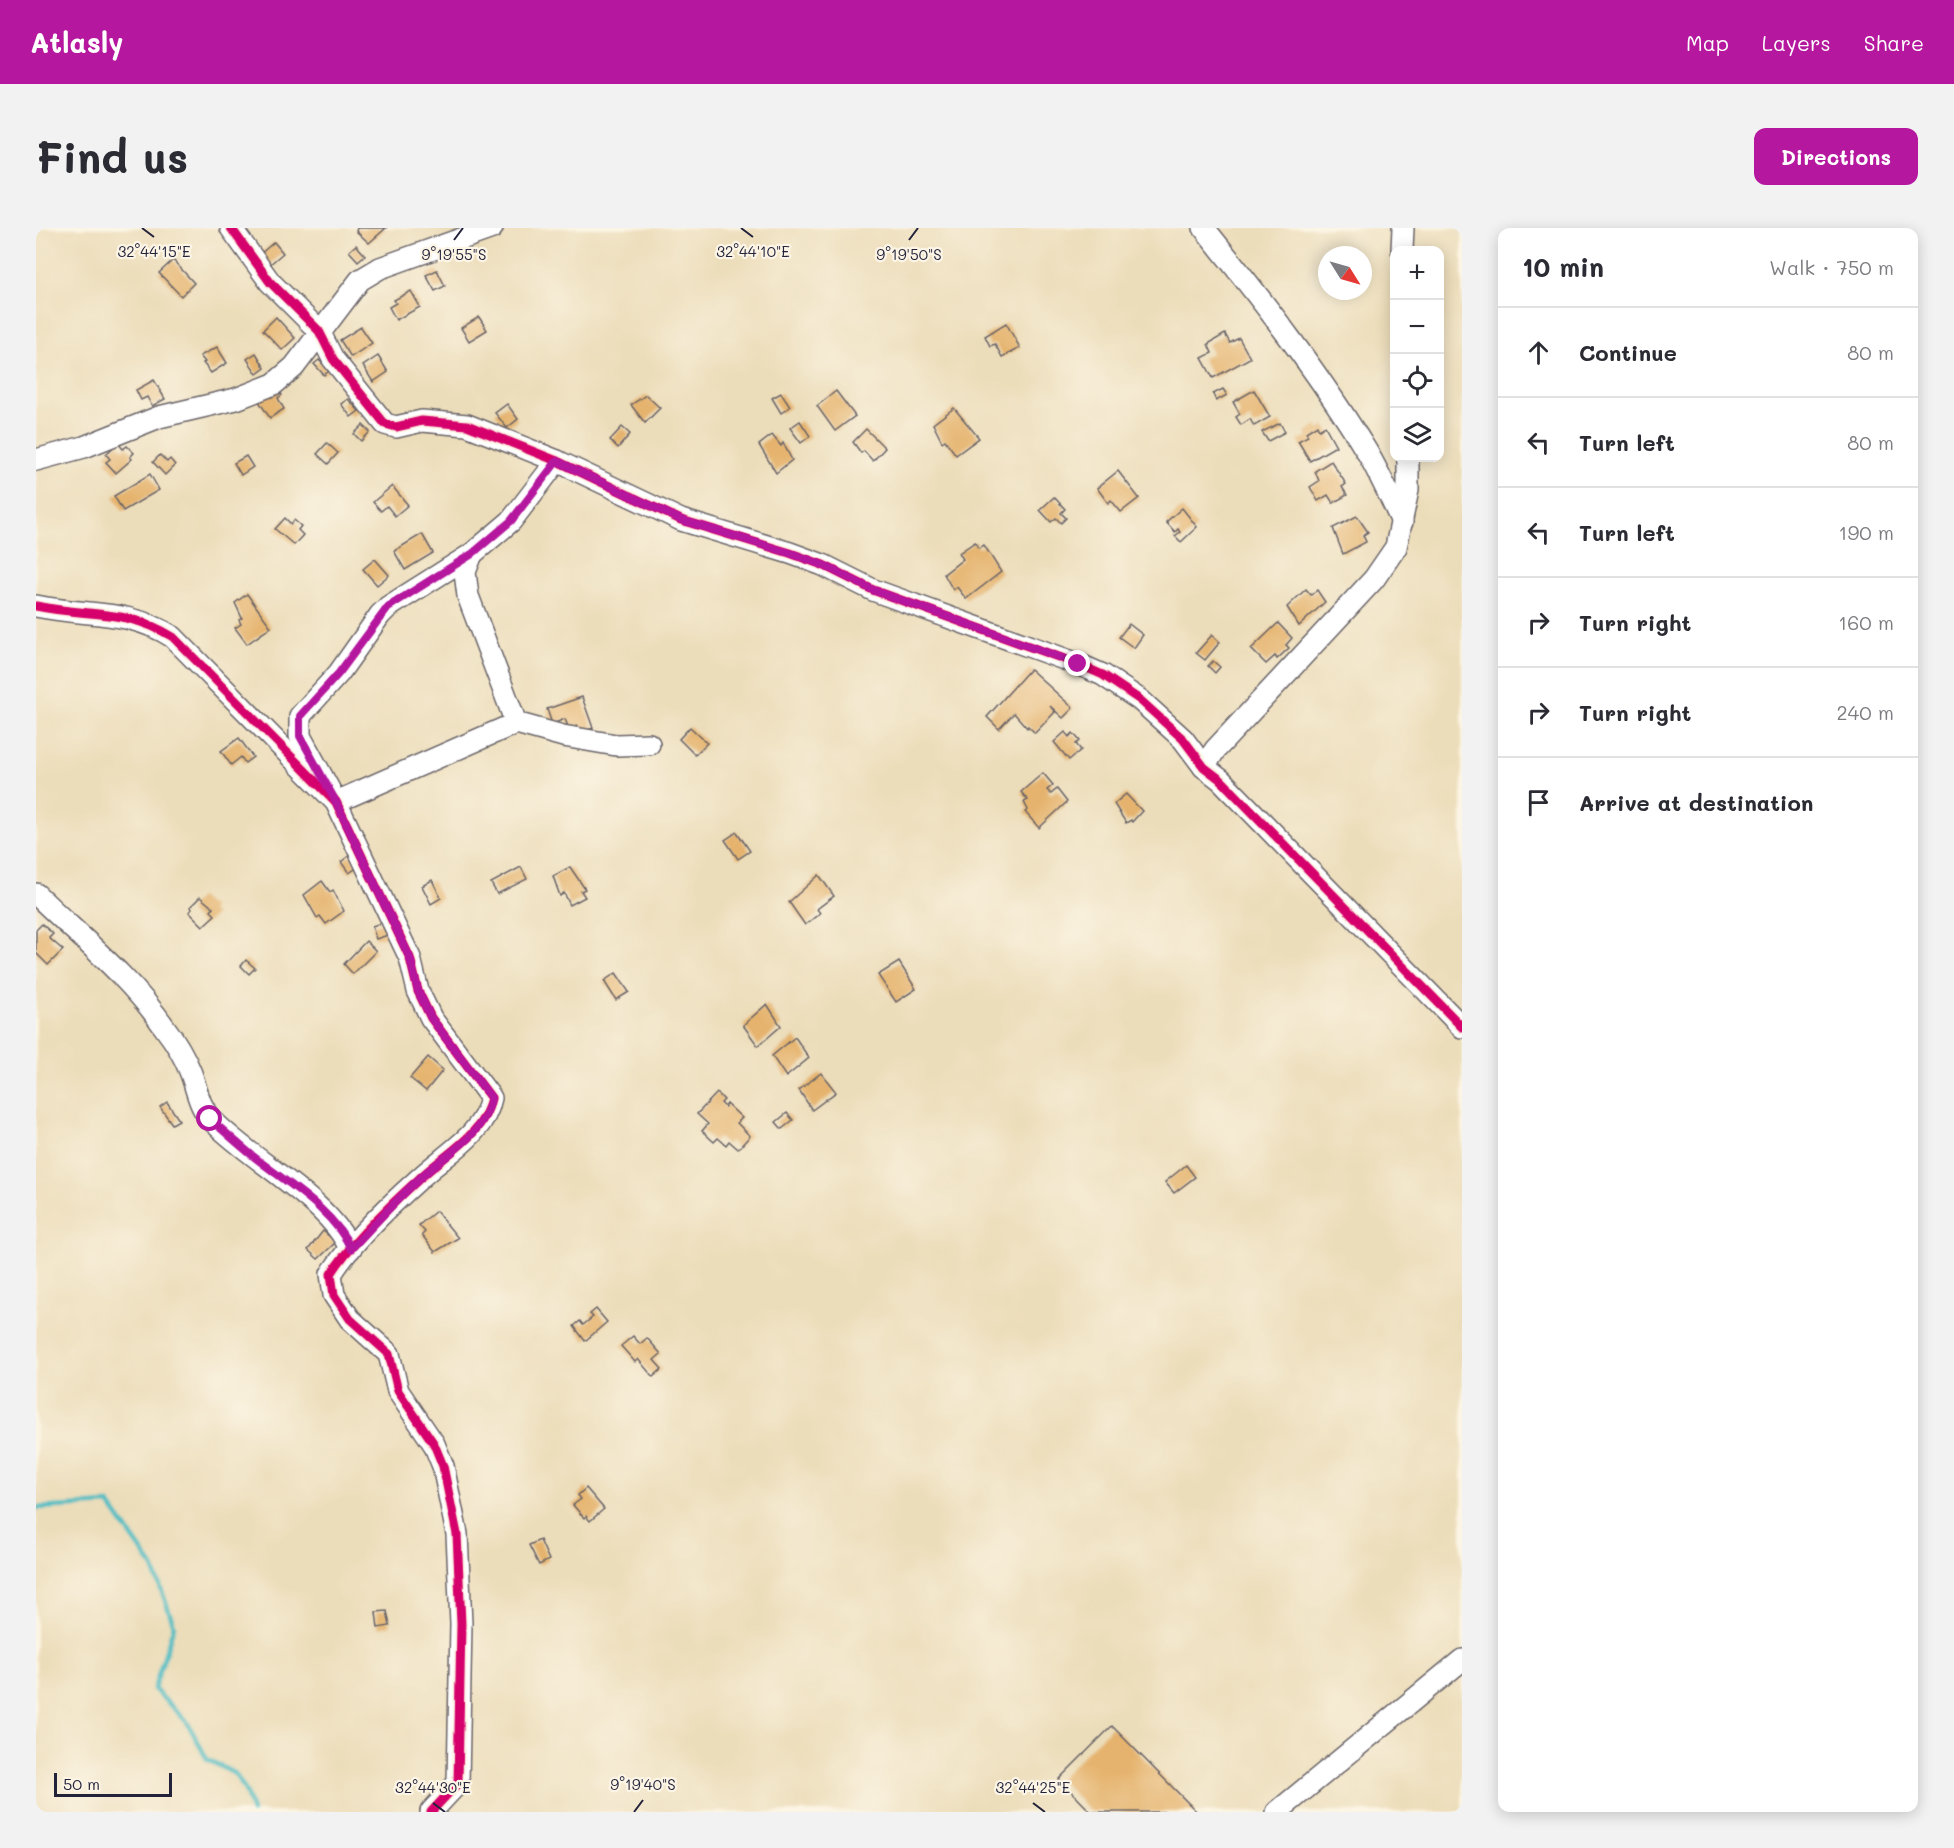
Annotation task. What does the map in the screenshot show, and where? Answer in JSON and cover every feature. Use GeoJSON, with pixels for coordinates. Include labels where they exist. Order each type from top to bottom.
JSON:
{"type":"FeatureCollection","features":[{"type":"Feature","properties":{"kind":"street"},"geometry":{"type":"LineString","coordinates":[[231,228],[270,282],[319,331],[333,359],[385,424],[396,427],[422,421],[467,426],[557,461],[681,520],[755,541],[823,565],[873,590],[1103,675],[1159,716],[1183,740],[1204,767],[1221,780],[1462,1028]]}},
{"type":"Feature","properties":{"kind":"street"},"geometry":{"type":"LineString","coordinates":[[36,460],[84,447],[159,417],[236,399],[274,384],[294,367],[319,331],[360,280],[380,268],[492,228]]}},
{"type":"Feature","properties":{"kind":"street"},"geometry":{"type":"LineString","coordinates":[[1204,228],[1268,307],[1329,393],[1368,453],[1402,522]]}},
{"type":"Feature","properties":{"kind":"street"},"geometry":{"type":"LineString","coordinates":[[1402,246],[1403,228]]}},
{"type":"Feature","properties":{"kind":"street"},"geometry":{"type":"LineString","coordinates":[[430,1812],[458,1783],[461,1624],[457,1534],[443,1466],[434,1444],[398,1391],[389,1354],[350,1319],[334,1295],[331,1274],[351,1249],[418,1179],[474,1132],[488,1113],[491,1098],[431,1018],[418,991],[410,958],[336,802],[300,736],[300,716],[339,673],[388,607],[472,554],[511,521],[557,461]]}},
{"type":"Feature","properties":{"kind":"street"},"geometry":{"type":"LineString","coordinates":[[1204,767],[1215,750],[1374,579],[1396,547],[1408,490],[1408,462]]}},
{"type":"Feature","properties":{"kind":"street"},"geometry":{"type":"LineString","coordinates":[[472,554],[465,572],[468,596],[516,723]]}},
{"type":"Feature","properties":{"kind":"street"},"geometry":{"type":"LineString","coordinates":[[36,606],[134,618],[153,624],[173,637],[336,802]]}},
{"type":"Feature","properties":{"kind":"street"},"geometry":{"type":"LineString","coordinates":[[336,802],[516,723],[574,738],[616,745],[649,744]]}},
{"type":"Feature","properties":{"kind":"street"},"geometry":{"type":"LineString","coordinates":[[36,894],[88,941],[156,1014],[191,1072],[197,1097],[210,1119],[253,1156],[300,1191],[345,1236],[351,1249]]}},
{"type":"Feature","properties":{"kind":"street"},"geometry":{"type":"LineString","coordinates":[[1277,1812],[1462,1660]]}},
{"type":"Feature","properties":{"kind":"building"},"geometry":{"type":"Polygon","coordinates":[[[357,228],[386,228],[369,243],[356,231],[357,228]]]}},
{"type":"Feature","properties":{"kind":"building"},"geometry":{"type":"Polygon","coordinates":[[[274,242],[283,253],[268,266],[259,255],[274,242]]]}},
{"type":"Feature","properties":{"kind":"building"},"geometry":{"type":"Polygon","coordinates":[[[356,245],[365,255],[358,261],[349,251],[356,245]]]}},
{"type":"Feature","properties":{"kind":"building"},"geometry":{"type":"Polygon","coordinates":[[[173,260],[194,283],[181,296],[159,273],[173,260]]]}},
{"type":"Feature","properties":{"kind":"building"},"geometry":{"type":"Polygon","coordinates":[[[437,270],[445,286],[435,291],[426,275],[437,270]]]}},
{"type":"Feature","properties":{"kind":"building"},"geometry":{"type":"Polygon","coordinates":[[[411,291],[420,307],[396,320],[389,307],[396,303],[394,300],[411,291]]]}},
{"type":"Feature","properties":{"kind":"building"},"geometry":{"type":"Polygon","coordinates":[[[276,317],[295,338],[282,350],[263,330],[276,317]]]}},
{"type":"Feature","properties":{"kind":"building"},"geometry":{"type":"Polygon","coordinates":[[[479,317],[487,330],[469,341],[461,328],[479,317]]]}},
{"type":"Feature","properties":{"kind":"building"},"geometry":{"type":"Polygon","coordinates":[[[1006,323],[1020,348],[1002,357],[995,344],[990,346],[985,336],[1006,323]]]}},
{"type":"Feature","properties":{"kind":"building"},"geometry":{"type":"Polygon","coordinates":[[[361,327],[372,343],[351,357],[340,340],[361,327]]]}},
{"type":"Feature","properties":{"kind":"building"},"geometry":{"type":"Polygon","coordinates":[[[1225,334],[1230,343],[1239,338],[1250,358],[1213,378],[1202,358],[1212,353],[1208,344],[1225,334]]]}},
{"type":"Feature","properties":{"kind":"building"},"geometry":{"type":"Polygon","coordinates":[[[217,347],[227,363],[211,373],[200,356],[217,347]]]}},
{"type":"Feature","properties":{"kind":"building"},"geometry":{"type":"Polygon","coordinates":[[[256,353],[265,368],[257,374],[247,359],[256,353]]]}},
{"type":"Feature","properties":{"kind":"building"},"geometry":{"type":"Polygon","coordinates":[[[378,356],[388,372],[373,382],[363,366],[378,356]]]}},
{"type":"Feature","properties":{"kind":"building"},"geometry":{"type":"Polygon","coordinates":[[[319,360],[329,371],[324,375],[314,364],[319,360]]]}},
{"type":"Feature","properties":{"kind":"building"},"geometry":{"type":"Polygon","coordinates":[[[154,380],[165,399],[152,406],[147,397],[141,400],[136,390],[154,380]]]}},
{"type":"Feature","properties":{"kind":"building"},"geometry":{"type":"Polygon","coordinates":[[[277,387],[282,395],[278,398],[284,409],[270,418],[258,400],[277,387]]]}},
{"type":"Feature","properties":{"kind":"building"},"geometry":{"type":"Polygon","coordinates":[[[1223,389],[1227,395],[1216,401],[1213,394],[1223,389]]]}},
{"type":"Feature","properties":{"kind":"building"},"geometry":{"type":"Polygon","coordinates":[[[1254,390],[1270,417],[1254,426],[1250,419],[1241,425],[1236,417],[1240,414],[1233,402],[1254,390]]]}},
{"type":"Feature","properties":{"kind":"building"},"geometry":{"type":"Polygon","coordinates":[[[836,391],[855,416],[835,431],[817,406],[836,391]]]}},
{"type":"Feature","properties":{"kind":"building"},"geometry":{"type":"Polygon","coordinates":[[[781,393],[790,407],[781,413],[772,398],[781,393]]]}},
{"type":"Feature","properties":{"kind":"building"},"geometry":{"type":"Polygon","coordinates":[[[646,395],[660,408],[645,423],[631,405],[646,395]]]}},
{"type":"Feature","properties":{"kind":"building"},"geometry":{"type":"Polygon","coordinates":[[[348,399],[359,411],[351,417],[341,404],[348,399]]]}},
{"type":"Feature","properties":{"kind":"building"},"geometry":{"type":"Polygon","coordinates":[[[507,404],[518,419],[507,428],[495,413],[507,404]]]}},
{"type":"Feature","properties":{"kind":"building"},"geometry":{"type":"Polygon","coordinates":[[[954,408],[979,438],[956,455],[945,440],[942,442],[933,424],[954,408]]]}},
{"type":"Feature","properties":{"kind":"building"},"geometry":{"type":"Polygon","coordinates":[[[800,421],[810,436],[801,443],[790,428],[800,421]]]}},
{"type":"Feature","properties":{"kind":"building"},"geometry":{"type":"Polygon","coordinates":[[[1280,423],[1285,432],[1268,441],[1262,432],[1280,423]]]}},
{"type":"Feature","properties":{"kind":"building"},"geometry":{"type":"Polygon","coordinates":[[[363,425],[370,432],[361,441],[354,434],[363,425]]]}},
{"type":"Feature","properties":{"kind":"building"},"geometry":{"type":"Polygon","coordinates":[[[1317,425],[1319,430],[1325,426],[1336,446],[1310,461],[1298,441],[1308,436],[1306,432],[1317,425]]]}},
{"type":"Feature","properties":{"kind":"building"},"geometry":{"type":"Polygon","coordinates":[[[622,427],[630,434],[618,448],[610,440],[622,427]]]}},
{"type":"Feature","properties":{"kind":"building"},"geometry":{"type":"Polygon","coordinates":[[[866,429],[885,448],[873,461],[864,451],[861,453],[853,442],[866,429]]]}},
{"type":"Feature","properties":{"kind":"building"},"geometry":{"type":"Polygon","coordinates":[[[772,435],[781,446],[783,443],[792,460],[776,473],[759,445],[772,435]]]}},
{"type":"Feature","properties":{"kind":"building"},"geometry":{"type":"Polygon","coordinates":[[[118,443],[123,449],[127,446],[134,453],[130,457],[132,459],[116,473],[106,462],[110,459],[106,454],[118,443]]]}},
{"type":"Feature","properties":{"kind":"building"},"geometry":{"type":"Polygon","coordinates":[[[327,443],[338,453],[328,464],[317,454],[327,443]]]}},
{"type":"Feature","properties":{"kind":"building"},"geometry":{"type":"Polygon","coordinates":[[[160,455],[167,462],[170,459],[175,465],[165,475],[153,462],[160,455]]]}},
{"type":"Feature","properties":{"kind":"building"},"geometry":{"type":"Polygon","coordinates":[[[246,456],[253,467],[241,475],[234,463],[246,456]]]}},
{"type":"Feature","properties":{"kind":"building"},"geometry":{"type":"Polygon","coordinates":[[[1331,461],[1346,484],[1342,487],[1347,495],[1333,503],[1328,495],[1318,501],[1310,487],[1319,481],[1315,471],[1331,461]]]}},
{"type":"Feature","properties":{"kind":"building"},"geometry":{"type":"Polygon","coordinates":[[[1118,471],[1139,498],[1121,512],[1111,500],[1108,503],[1097,488],[1118,471]]]}},
{"type":"Feature","properties":{"kind":"building"},"geometry":{"type":"Polygon","coordinates":[[[150,474],[159,490],[123,511],[114,496],[150,474]]]}},
{"type":"Feature","properties":{"kind":"building"},"geometry":{"type":"Polygon","coordinates":[[[392,486],[408,505],[395,516],[387,506],[381,511],[373,502],[392,486]]]}},
{"type":"Feature","properties":{"kind":"building"},"geometry":{"type":"Polygon","coordinates":[[[1054,497],[1065,509],[1061,513],[1066,518],[1061,523],[1056,518],[1051,522],[1040,510],[1054,497]]]}},
{"type":"Feature","properties":{"kind":"building"},"geometry":{"type":"Polygon","coordinates":[[[1182,508],[1197,527],[1181,542],[1175,536],[1180,532],[1178,529],[1175,532],[1166,522],[1182,508]]]}},
{"type":"Feature","properties":{"kind":"building"},"geometry":{"type":"Polygon","coordinates":[[[1357,516],[1368,532],[1363,535],[1366,542],[1343,554],[1333,528],[1357,516]]]}},
{"type":"Feature","properties":{"kind":"building"},"geometry":{"type":"Polygon","coordinates":[[[285,518],[291,524],[294,520],[301,526],[298,530],[303,535],[294,545],[275,529],[285,518]]]}},
{"type":"Feature","properties":{"kind":"building"},"geometry":{"type":"Polygon","coordinates":[[[422,534],[433,553],[405,570],[394,551],[422,534]]]}},
{"type":"Feature","properties":{"kind":"building"},"geometry":{"type":"Polygon","coordinates":[[[975,542],[979,548],[984,545],[1001,572],[966,599],[957,587],[953,590],[944,574],[963,559],[959,553],[975,542]]]}},
{"type":"Feature","properties":{"kind":"building"},"geometry":{"type":"Polygon","coordinates":[[[375,559],[389,575],[377,585],[363,569],[375,559]]]}},
{"type":"Feature","properties":{"kind":"building"},"geometry":{"type":"Polygon","coordinates":[[[1306,589],[1311,595],[1317,590],[1325,602],[1299,626],[1287,607],[1306,589]]]}},
{"type":"Feature","properties":{"kind":"building"},"geometry":{"type":"Polygon","coordinates":[[[247,594],[271,627],[247,644],[235,628],[241,624],[239,620],[242,618],[235,603],[247,594]]]}},
{"type":"Feature","properties":{"kind":"building"},"geometry":{"type":"Polygon","coordinates":[[[1278,623],[1292,638],[1286,645],[1289,648],[1277,659],[1275,656],[1266,664],[1251,649],[1278,623]]]}},
{"type":"Feature","properties":{"kind":"building"},"geometry":{"type":"Polygon","coordinates":[[[1129,624],[1143,635],[1134,648],[1119,637],[1129,624]]]}},
{"type":"Feature","properties":{"kind":"building"},"geometry":{"type":"Polygon","coordinates":[[[1212,635],[1220,642],[1205,660],[1196,653],[1212,635]]]}},
{"type":"Feature","properties":{"kind":"building"},"geometry":{"type":"Polygon","coordinates":[[[1213,661],[1220,667],[1215,673],[1208,666],[1213,661]]]}},
{"type":"Feature","properties":{"kind":"building"},"geometry":{"type":"Polygon","coordinates":[[[1030,669],[1073,708],[1063,718],[1050,706],[1055,712],[1035,733],[1028,726],[1027,728],[1014,713],[999,729],[987,717],[1030,669]]]}},
{"type":"Feature","properties":{"kind":"building"},"geometry":{"type":"Polygon","coordinates":[[[582,697],[593,728],[580,733],[577,726],[569,729],[565,719],[552,724],[547,709],[582,697]]]}},
{"type":"Feature","properties":{"kind":"building"},"geometry":{"type":"Polygon","coordinates":[[[690,727],[707,743],[695,755],[679,739],[690,727]]]}},
{"type":"Feature","properties":{"kind":"building"},"geometry":{"type":"Polygon","coordinates":[[[1065,732],[1069,737],[1073,733],[1080,741],[1076,744],[1081,750],[1069,760],[1054,742],[1065,732]]]}},
{"type":"Feature","properties":{"kind":"building"},"geometry":{"type":"Polygon","coordinates":[[[239,738],[253,757],[245,763],[241,757],[231,765],[221,751],[239,738]]]}},
{"type":"Feature","properties":{"kind":"building"},"geometry":{"type":"Polygon","coordinates":[[[1043,773],[1053,785],[1047,790],[1051,794],[1057,789],[1067,802],[1039,828],[1025,812],[1028,810],[1024,802],[1028,800],[1021,792],[1043,773]]]}},
{"type":"Feature","properties":{"kind":"building"},"geometry":{"type":"Polygon","coordinates":[[[1126,794],[1142,811],[1132,822],[1131,820],[1126,823],[1114,804],[1126,794]]]}},
{"type":"Feature","properties":{"kind":"building"},"geometry":{"type":"Polygon","coordinates":[[[737,832],[750,851],[738,859],[725,840],[737,832]]]}},
{"type":"Feature","properties":{"kind":"building"},"geometry":{"type":"Polygon","coordinates":[[[350,855],[358,867],[349,873],[341,862],[350,855]]]}},
{"type":"Feature","properties":{"kind":"building"},"geometry":{"type":"Polygon","coordinates":[[[521,867],[527,879],[497,894],[491,883],[521,867]]]}},
{"type":"Feature","properties":{"kind":"building"},"geometry":{"type":"Polygon","coordinates":[[[570,867],[585,889],[581,891],[585,897],[570,905],[564,893],[560,896],[553,876],[570,867]]]}},
{"type":"Feature","properties":{"kind":"building"},"geometry":{"type":"Polygon","coordinates":[[[819,875],[834,896],[817,909],[820,913],[805,925],[789,902],[819,875]]]}},
{"type":"Feature","properties":{"kind":"building"},"geometry":{"type":"Polygon","coordinates":[[[432,880],[441,898],[431,904],[422,886],[432,880]]]}},
{"type":"Feature","properties":{"kind":"building"},"geometry":{"type":"Polygon","coordinates":[[[322,881],[330,892],[333,890],[344,911],[326,924],[320,916],[317,918],[304,895],[322,881]]]}},
{"type":"Feature","properties":{"kind":"building"},"geometry":{"type":"Polygon","coordinates":[[[200,897],[213,908],[211,911],[215,915],[203,926],[189,912],[192,909],[190,907],[200,897]]]}},
{"type":"Feature","properties":{"kind":"building"},"geometry":{"type":"Polygon","coordinates":[[[384,922],[388,935],[376,939],[372,926],[384,922]]]}},
{"type":"Feature","properties":{"kind":"building"},"geometry":{"type":"Polygon","coordinates":[[[42,924],[53,934],[49,938],[63,950],[48,965],[36,953],[36,930],[42,924]]]}},
{"type":"Feature","properties":{"kind":"building"},"geometry":{"type":"Polygon","coordinates":[[[366,941],[376,951],[353,974],[344,964],[366,941]]]}},
{"type":"Feature","properties":{"kind":"building"},"geometry":{"type":"Polygon","coordinates":[[[246,960],[255,968],[249,974],[241,966],[246,960]]]}},
{"type":"Feature","properties":{"kind":"building"},"geometry":{"type":"Polygon","coordinates":[[[899,962],[916,989],[896,1002],[878,975],[899,962]]]}},
{"type":"Feature","properties":{"kind":"building"},"geometry":{"type":"Polygon","coordinates":[[[616,973],[629,992],[616,1000],[604,981],[616,973]]]}},
{"type":"Feature","properties":{"kind":"building"},"geometry":{"type":"Polygon","coordinates":[[[767,1004],[781,1026],[758,1046],[743,1025],[767,1004]]]}},
{"type":"Feature","properties":{"kind":"building"},"geometry":{"type":"Polygon","coordinates":[[[795,1037],[809,1058],[786,1077],[772,1056],[795,1037]]]}},
{"type":"Feature","properties":{"kind":"building"},"geometry":{"type":"Polygon","coordinates":[[[428,1057],[443,1070],[426,1091],[410,1078],[428,1057]]]}},
{"type":"Feature","properties":{"kind":"building"},"geometry":{"type":"Polygon","coordinates":[[[821,1073],[836,1092],[812,1110],[799,1090],[821,1073]]]}},
{"type":"Feature","properties":{"kind":"building"},"geometry":{"type":"Polygon","coordinates":[[[717,1093],[724,1100],[721,1103],[725,1107],[727,1104],[742,1118],[737,1123],[750,1136],[738,1149],[729,1141],[726,1145],[718,1138],[714,1142],[702,1131],[708,1124],[697,1114],[717,1093]]]}},
{"type":"Feature","properties":{"kind":"building"},"geometry":{"type":"Polygon","coordinates":[[[167,1102],[179,1120],[172,1124],[160,1107],[167,1102]]]}},
{"type":"Feature","properties":{"kind":"building"},"geometry":{"type":"Polygon","coordinates":[[[787,1113],[793,1120],[782,1129],[776,1122],[787,1113]]]}},
{"type":"Feature","properties":{"kind":"building"},"geometry":{"type":"Polygon","coordinates":[[[1186,1165],[1195,1177],[1174,1193],[1165,1182],[1186,1165]]]}},
{"type":"Feature","properties":{"kind":"building"},"geometry":{"type":"Polygon","coordinates":[[[436,1211],[458,1238],[435,1252],[422,1235],[425,1232],[419,1225],[436,1211]]]}},
{"type":"Feature","properties":{"kind":"building"},"geometry":{"type":"Polygon","coordinates":[[[323,1231],[336,1242],[318,1259],[308,1250],[323,1231]]]}},
{"type":"Feature","properties":{"kind":"building"},"geometry":{"type":"Polygon","coordinates":[[[596,1309],[607,1322],[585,1341],[574,1326],[580,1321],[583,1325],[593,1317],[590,1314],[596,1309]]]}},
{"type":"Feature","properties":{"kind":"building"},"geometry":{"type":"Polygon","coordinates":[[[633,1336],[640,1344],[647,1338],[661,1354],[654,1360],[662,1369],[653,1377],[638,1359],[635,1362],[621,1346],[633,1336]]]}},
{"type":"Feature","properties":{"kind":"building"},"geometry":{"type":"Polygon","coordinates":[[[586,1488],[604,1509],[590,1521],[586,1516],[584,1518],[573,1505],[581,1499],[578,1495],[586,1488]]]}},
{"type":"Feature","properties":{"kind":"building"},"geometry":{"type":"Polygon","coordinates":[[[540,1540],[549,1560],[539,1565],[529,1545],[540,1540]]]}},
{"type":"Feature","properties":{"kind":"building"},"geometry":{"type":"Polygon","coordinates":[[[387,1611],[390,1626],[378,1628],[376,1612],[387,1611]]]}},
{"type":"Feature","properties":{"kind":"building"},"geometry":{"type":"Polygon","coordinates":[[[1112,1726],[1195,1812],[1091,1812],[1059,1779],[1112,1726]]]}},
{"type":"Feature","properties":{"kind":"waterway"},"geometry":{"type":"LineString","coordinates":[[36,1508],[109,1504],[153,1567],[174,1625],[154,1689],[187,1722],[207,1759],[235,1774],[246,1792],[252,1812]]}},
{"type":"Feature","properties":{"kind":"cycle path"},"geometry":{"type":"LineString","coordinates":[[231,228],[270,282],[319,331],[333,359],[385,424],[396,427],[422,421],[467,425],[557,461],[681,520],[823,565],[873,590],[1103,675],[1140,700],[1183,739],[1204,767],[1221,780],[1462,1027]]}},
{"type":"Feature","properties":{"kind":"cycle path"},"geometry":{"type":"LineString","coordinates":[[36,606],[123,617],[139,621],[173,637],[336,802],[410,958],[418,991],[431,1018],[491,1098],[487,1111],[472,1133],[384,1212],[360,1236],[331,1274],[334,1295],[350,1319],[389,1354],[398,1391],[434,1444],[443,1466],[457,1534],[461,1624],[458,1783],[431,1812]]}},
{"type":"Feature","properties":{"kind":"route"},"geometry":{"type":"LineString","coordinates":[[210,1119],[253,1156],[300,1191],[345,1236],[351,1249],[418,1179],[474,1132],[488,1113],[491,1098],[431,1018],[418,991],[410,958],[336,802],[300,736],[298,723],[300,716],[339,673],[380,615],[388,607],[472,554],[511,521],[557,461],[681,520],[790,553],[823,565],[873,590],[961,620],[1039,652],[1078,664]]}}]}
